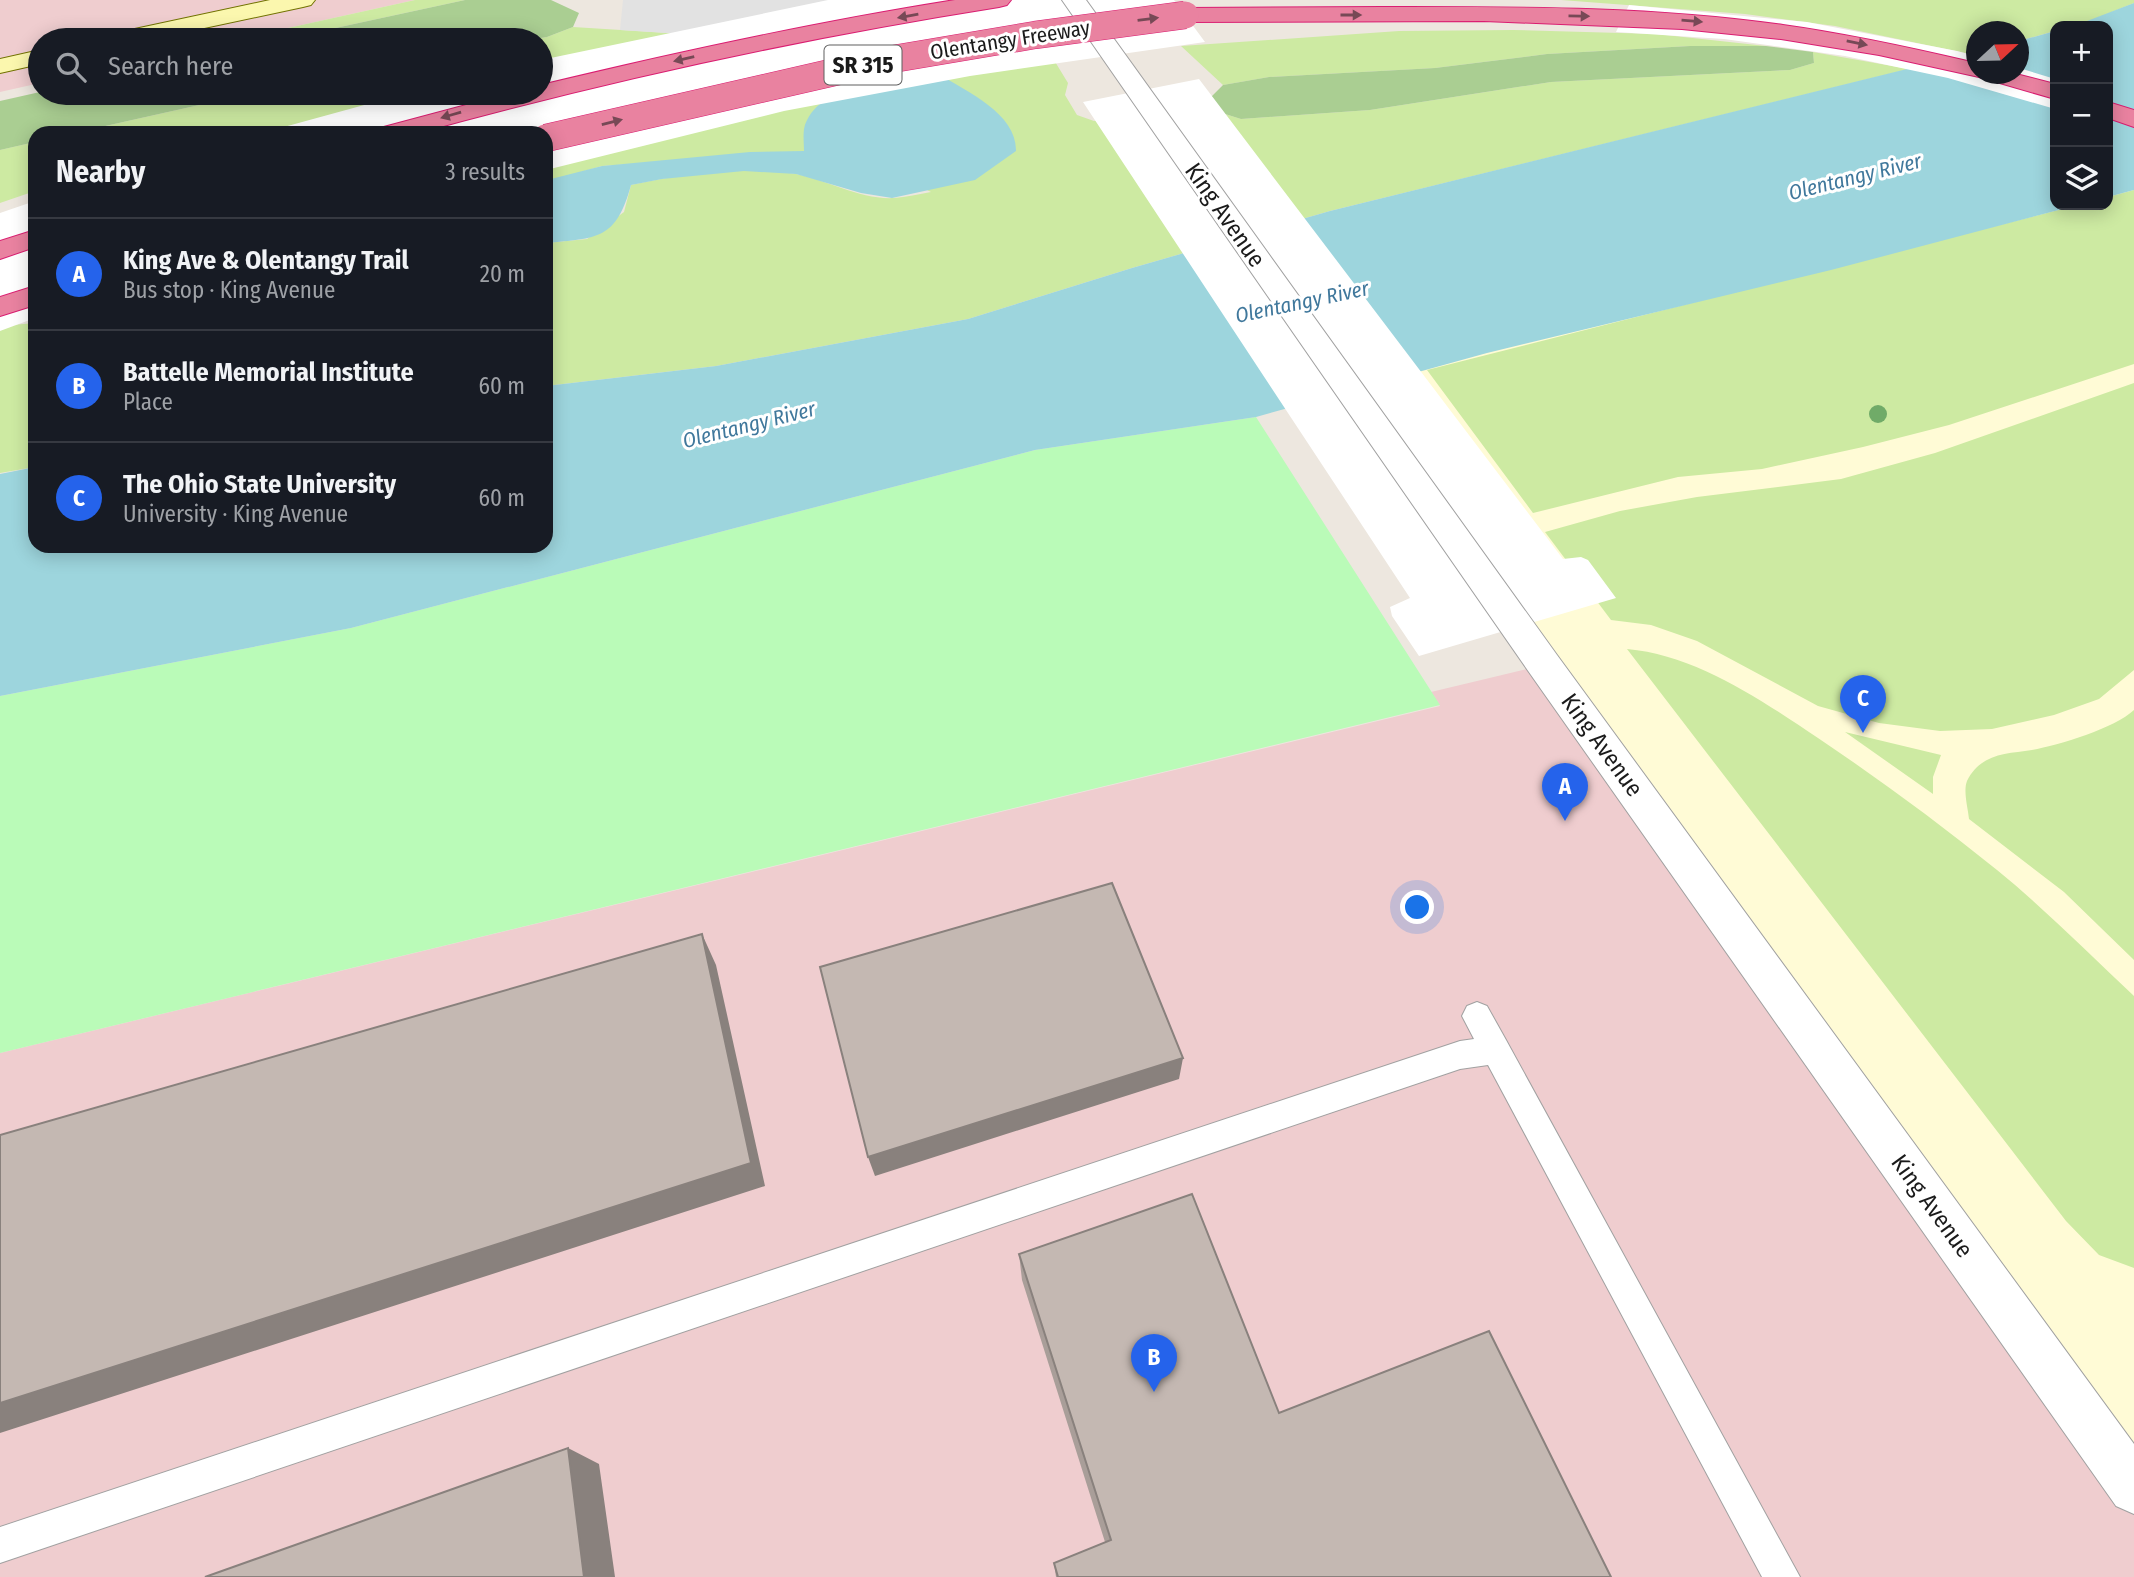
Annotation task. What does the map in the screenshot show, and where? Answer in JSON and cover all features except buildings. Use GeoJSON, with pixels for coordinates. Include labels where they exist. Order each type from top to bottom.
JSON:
{"type":"FeatureCollection","features":[{"type":"Feature","properties":{"kind":"highway","name":"Olentangy Freeway"},"geometry":{"type":"LineString","coordinates":[[553,90],[750,44],[999,0]]}},
{"type":"Feature","properties":{"kind":"highway","name":"Olentangy Freeway"},"geometry":{"type":"LineString","coordinates":[[553,136],[788,80],[880,61],[1073,30],[1314,0]]}},
{"type":"Feature","properties":{"kind":"highway"},"geometry":{"type":"LineString","coordinates":[[1185,15],[1623,17],[1790,32],[1905,52],[1966,67]]}},
{"type":"Feature","properties":{"kind":"highway"},"geometry":{"type":"LineString","coordinates":[[2026,84],[2050,91]]}},
{"type":"Feature","properties":{"kind":"highway","name":"Olentangy Freeway"},"geometry":{"type":"LineString","coordinates":[[414,126],[489,105]]}},
{"type":"Feature","properties":{"kind":"highway"},"geometry":{"type":"LineString","coordinates":[[2113,112],[2134,119]]}},
{"type":"Feature","properties":{"kind":"highway"},"geometry":{"type":"LineString","coordinates":[[0,250],[28,240]]}},
{"type":"Feature","properties":{"kind":"highway"},"geometry":{"type":"LineString","coordinates":[[0,307],[28,297]]}},
{"type":"Feature","properties":{"kind":"main road"},"geometry":{"type":"LineString","coordinates":[[172,28],[303,0]]}},
{"type":"Feature","properties":{"kind":"main road"},"geometry":{"type":"LineString","coordinates":[[0,66],[28,60]]}},
{"type":"Feature","properties":{"kind":"street","name":"King Avenue"},"geometry":{"type":"LineString","coordinates":[[1073,0],[2134,1489]]}},
{"type":"Feature","properties":{"kind":"lane"},"geometry":{"type":"LineString","coordinates":[[1477,1016],[1782,1577]]}},
{"type":"Feature","properties":{"kind":"lane"},"geometry":{"type":"LineString","coordinates":[[0,1545],[1460,1055],[1496,1050]]}},
{"type":"Feature","properties":{"kind":"shaded area"},"geometry":{"type":"Polygon","coordinates":[[[0,0],[415,0],[288,28],[28,28],[28,86],[0,92],[0,0]]]}},
{"type":"Feature","properties":{"kind":"shaded area"},"geometry":{"type":"Polygon","coordinates":[[[623,0],[948,0],[682,34],[620,30],[623,0]]]}},
{"type":"Feature","properties":{"kind":"shaded area"},"geometry":{"type":"Polygon","coordinates":[[[2134,99],[2134,1488],[1292,305],[2050,206],[2050,210],[2113,210],[2113,105],[2134,99]]]}},
{"type":"Feature","properties":{"kind":"shaded area"},"geometry":{"type":"Polygon","coordinates":[[[1544,665],[2134,1488],[2134,1577],[0,1577],[0,1053],[1440,706],[1431,692],[1544,665]]]}},
{"type":"Feature","properties":{"kind":"green space"},"geometry":{"type":"Polygon","coordinates":[[[415,0],[465,0],[336,28],[288,28],[415,0]]]}},
{"type":"Feature","properties":{"kind":"green space"},"geometry":{"type":"Polygon","coordinates":[[[465,0],[551,0],[579,13],[573,27],[553,35],[553,28],[336,28],[465,0]]]}},
{"type":"Feature","properties":{"kind":"green space"},"geometry":{"type":"Polygon","coordinates":[[[1561,0],[2134,0],[2134,3],[2090,21],[2050,21],[2050,32],[2029,38],[2029,21],[1966,21],[1966,53],[1835,26],[1745,14],[1561,0]]]}},
{"type":"Feature","properties":{"kind":"green space"},"geometry":{"type":"Polygon","coordinates":[[[573,27],[669,33],[1043,42],[1068,83],[1065,95],[1077,115],[1094,121],[1210,98],[1222,113],[1241,119],[1370,110],[1551,82],[1790,70],[1814,63],[1813,52],[1909,69],[1330,211],[968,319],[716,366],[553,385],[553,242],[587,239],[624,212],[631,185],[692,174],[755,170],[796,174],[882,198],[931,192],[804,129],[804,151],[795,153],[602,166],[553,180],[553,126],[105,126],[199,105],[553,105],[553,35],[573,27]]]}},
{"type":"Feature","properties":{"kind":"green space"},"geometry":{"type":"Polygon","coordinates":[[[1513,30],[1656,34],[1766,46],[1690,46],[1547,54],[1435,68],[1269,77],[1223,85],[1181,46],[1399,31],[1513,30]]]}},
{"type":"Feature","properties":{"kind":"green space"},"geometry":{"type":"Polygon","coordinates":[[[1690,46],[1766,46],[1813,52],[1814,63],[1790,70],[1551,82],[1370,110],[1241,119],[1222,113],[1210,98],[1223,85],[1269,77],[1435,68],[1547,54],[1690,46]]]}},
{"type":"Feature","properties":{"kind":"green space"},"geometry":{"type":"Polygon","coordinates":[[[28,95],[28,105],[199,105],[105,126],[28,126],[28,144],[0,150],[0,101],[28,95]]]}},
{"type":"Feature","properties":{"kind":"green space"},"geometry":{"type":"Polygon","coordinates":[[[28,144],[28,193],[0,203],[0,150],[28,144]]]}},
{"type":"Feature","properties":{"kind":"green space"},"geometry":{"type":"Polygon","coordinates":[[[2134,190],[2134,364],[1949,425],[1863,447],[1762,469],[1678,477],[1533,513],[1427,370],[2058,210],[2113,210],[2113,196],[2134,190]]]}},
{"type":"Feature","properties":{"kind":"green space"},"geometry":{"type":"Polygon","coordinates":[[[28,324],[28,468],[0,473],[0,326],[28,324]]]}},
{"type":"Feature","properties":{"kind":"green space"},"geometry":{"type":"Polygon","coordinates":[[[2134,383],[2134,670],[2099,699],[2054,715],[1992,729],[1940,731],[1879,723],[1818,706],[1697,641],[1651,625],[1611,620],[1545,532],[1620,511],[1697,497],[1841,479],[1935,453],[2134,383]]]}},
{"type":"Feature","properties":{"kind":"green space"},"geometry":{"type":"Polygon","coordinates":[[[1256,417],[1440,705],[0,1053],[0,696],[351,628],[1035,450],[1256,417]]]}},
{"type":"Feature","properties":{"kind":"green space"},"geometry":{"type":"Polygon","coordinates":[[[1627,649],[1653,653],[1703,670],[1774,709],[1841,754],[1931,818],[1997,870],[2134,996],[2134,1268],[2099,1255],[2066,1221],[1627,649]]]}},
{"type":"Feature","properties":{"kind":"green space"},"geometry":{"type":"Polygon","coordinates":[[[2134,710],[2134,960],[2064,892],[1969,819],[1965,790],[1967,781],[1979,765],[1995,756],[2071,740],[2114,723],[2134,710]]]}},
{"type":"Feature","properties":{"kind":"green space"},"geometry":{"type":"Polygon","coordinates":[[[1845,732],[1941,755],[1933,777],[1933,794],[1845,732]]]}},
{"type":"Feature","properties":{"kind":"water"},"geometry":{"type":"Polygon","coordinates":[[[2134,3],[2134,190],[2113,196],[2113,21],[2087,21],[2134,3]]]}},
{"type":"Feature","properties":{"kind":"water","name":"Olentangy River"},"geometry":{"type":"Polygon","coordinates":[[[2050,32],[2050,210],[2059,210],[1831,270],[1487,353],[1256,417],[1035,450],[351,628],[0,696],[0,474],[28,468],[28,553],[553,553],[553,385],[716,366],[968,319],[1330,211],[1966,54],[1966,84],[2029,84],[2029,38],[2050,32]]]}},
{"type":"Feature","properties":{"kind":"water"},"geometry":{"type":"Polygon","coordinates":[[[940,75],[977,97],[1000,115],[1014,138],[1016,151],[975,180],[892,198],[861,193],[796,174],[744,171],[662,179],[631,185],[619,217],[602,233],[579,240],[553,242],[553,178],[602,166],[750,152],[804,151],[804,129],[812,113],[825,101],[842,92],[883,82],[940,75]]]}},
{"type":"Feature","properties":{"kind":"pier"},"geometry":{"type":"Polygon","coordinates":[[[828,0],[1174,0],[1205,42],[970,76],[784,111],[553,168],[553,126],[288,126],[364,105],[553,105],[553,57],[828,0]]]}},
{"type":"Feature","properties":{"kind":"pier"},"geometry":{"type":"Polygon","coordinates":[[[1629,5],[1807,22],[1966,53],[1966,83],[1845,56],[1724,39],[1616,32],[1629,5]]]}},
{"type":"Feature","properties":{"kind":"pier"},"geometry":{"type":"Polygon","coordinates":[[[2029,71],[2050,77],[2050,108],[1969,84],[2029,84],[2029,71]]]}},
{"type":"Feature","properties":{"kind":"pier"},"geometry":{"type":"Polygon","coordinates":[[[1199,79],[1563,559],[1581,557],[1588,560],[1616,598],[1419,656],[1392,616],[1390,607],[1410,598],[1083,102],[1199,79]]]}},
{"type":"Feature","properties":{"kind":"pier"},"geometry":{"type":"Polygon","coordinates":[[[28,203],[28,321],[0,331],[0,213],[28,203]]]}},
{"type":"Feature","properties":{"kind":"place","name":"The Ohio State University"},"geometry":{"type":"Point","coordinates":[1863,733]}},
{"type":"Feature","properties":{"kind":"place","name":"King Ave & Olentangy Trail"},"geometry":{"type":"Point","coordinates":[1565,821]}},
{"type":"Feature","properties":{"kind":"place","name":"Battelle Memorial Institute"},"geometry":{"type":"Point","coordinates":[1154,1392]}}]}
